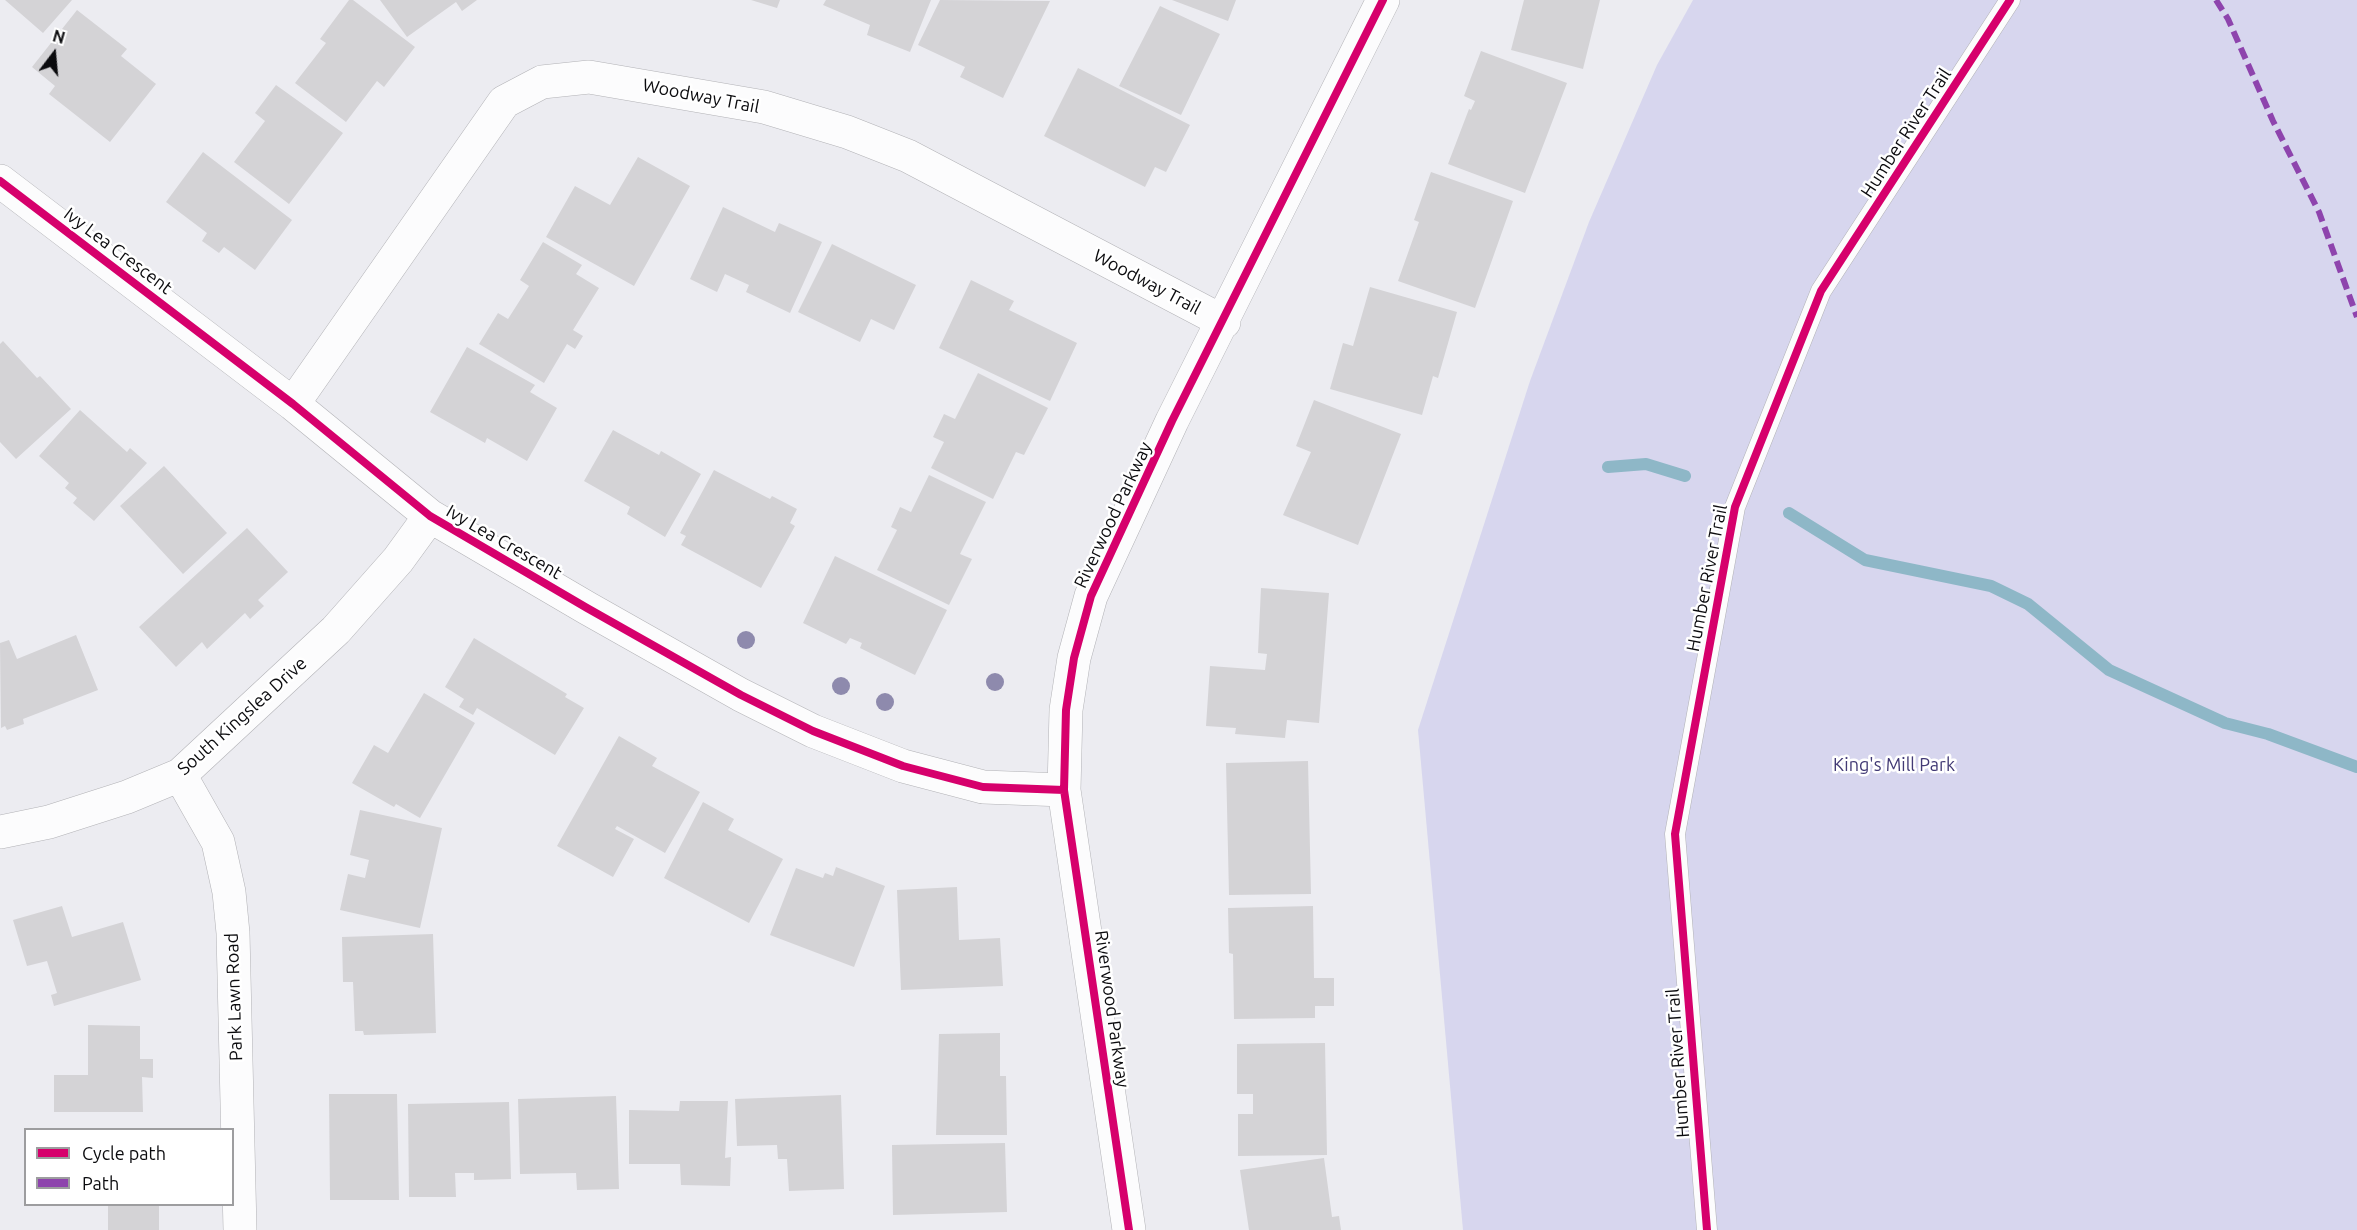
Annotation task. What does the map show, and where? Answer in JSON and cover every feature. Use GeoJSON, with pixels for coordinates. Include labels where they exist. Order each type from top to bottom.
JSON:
{"type":"FeatureCollection","features":[{"type":"Feature","properties":{"kind":"street","name":"Riverwood Parkway"},"geometry":{"type":"LineString","coordinates":[[1129,1230],[1064,790],[1066,710],[1074,658],[1091,596],[1172,421],[1224,322],[1383,0]]}},
{"type":"Feature","properties":{"kind":"street","name":"Woodway Trail"},"geometry":{"type":"LineString","coordinates":[[293,404],[504,102],[542,82],[588,77],[764,107],[857,136],[908,156],[1224,322]]}},
{"type":"Feature","properties":{"kind":"street","name":"Ivy Lea Crescent"},"geometry":{"type":"LineString","coordinates":[[0,181],[293,404],[430,516],[741,695],[813,730],[903,766],[983,787],[1064,790]]}},
{"type":"Feature","properties":{"kind":"street","name":"South Kingslea Drive"},"geometry":{"type":"LineString","coordinates":[[0,832],[49,822],[127,796],[180,775],[336,630],[398,560],[430,516]]}},
{"type":"Feature","properties":{"kind":"street","name":"Park Lawn Road"},"geometry":{"type":"LineString","coordinates":[[180,775],[218,842],[229,892],[233,933],[240,1230]]}},
{"type":"Feature","properties":{"kind":"lane","name":"Humber River Trail"},"geometry":{"type":"LineString","coordinates":[[1707,1230],[1675,834],[1734,507],[1821,291],[2010,0]]}},
{"type":"Feature","properties":{"kind":"green space","name":"King's Mill Park"},"geometry":{"type":"Polygon","coordinates":[[[1693,0],[2357,0],[2357,1230],[1463,1230],[1418,730],[1530,381],[1589,222],[1657,65],[1693,0]]]}},
{"type":"Feature","properties":{"kind":"building"},"geometry":{"type":"Polygon","coordinates":[[[5,0],[72,0],[43,33],[5,0]]]}},
{"type":"Feature","properties":{"kind":"building"},"geometry":{"type":"Polygon","coordinates":[[[349,0],[353,0],[415,47],[384,87],[377,81],[346,122],[295,83],[326,43],[320,39],[349,0]]]}},
{"type":"Feature","properties":{"kind":"building"},"geometry":{"type":"Polygon","coordinates":[[[380,0],[477,0],[462,11],[456,2],[407,37],[380,0]]]}},
{"type":"Feature","properties":{"kind":"building"},"geometry":{"type":"Polygon","coordinates":[[[751,0],[780,0],[777,8],[751,0]]]}},
{"type":"Feature","properties":{"kind":"building"},"geometry":{"type":"Polygon","coordinates":[[[826,0],[931,0],[910,52],[867,35],[870,25],[823,5],[826,0]]]}},
{"type":"Feature","properties":{"kind":"building"},"geometry":{"type":"Polygon","coordinates":[[[940,0],[1050,1],[1003,98],[960,77],[965,67],[918,45],[940,0]]]}},
{"type":"Feature","properties":{"kind":"building"},"geometry":{"type":"Polygon","coordinates":[[[1172,0],[1236,0],[1228,21],[1172,0]]]}},
{"type":"Feature","properties":{"kind":"building"},"geometry":{"type":"Polygon","coordinates":[[[1524,0],[1600,0],[1583,69],[1511,50],[1524,0]]]}},
{"type":"Feature","properties":{"kind":"building"},"geometry":{"type":"Polygon","coordinates":[[[1160,6],[1220,34],[1181,115],[1119,86],[1160,6]]]}},
{"type":"Feature","properties":{"kind":"building"},"geometry":{"type":"Polygon","coordinates":[[[77,10],[127,49],[121,56],[156,84],[110,142],[49,94],[55,86],[32,67],[77,10]]]}},
{"type":"Feature","properties":{"kind":"building"},"geometry":{"type":"Polygon","coordinates":[[[1481,51],[1567,83],[1525,193],[1448,164],[1469,109],[1471,110],[1475,101],[1464,96],[1481,51]]]}},
{"type":"Feature","properties":{"kind":"building"},"geometry":{"type":"Polygon","coordinates":[[[1078,68],[1190,125],[1166,172],[1155,167],[1145,187],[1044,136],[1078,68]]]}},
{"type":"Feature","properties":{"kind":"building"},"geometry":{"type":"Polygon","coordinates":[[[276,85],[343,133],[289,204],[234,162],[265,121],[255,113],[276,85]]]}},
{"type":"Feature","properties":{"kind":"building"},"geometry":{"type":"Polygon","coordinates":[[[203,152],[292,220],[255,270],[224,247],[219,253],[202,241],[207,233],[166,202],[203,152]]]}},
{"type":"Feature","properties":{"kind":"building"},"geometry":{"type":"Polygon","coordinates":[[[638,157],[690,186],[634,286],[546,237],[575,186],[610,205],[638,157]]]}},
{"type":"Feature","properties":{"kind":"building"},"geometry":{"type":"Polygon","coordinates":[[[1431,172],[1513,201],[1475,308],[1398,281],[1419,222],[1414,220],[1431,172]]]}},
{"type":"Feature","properties":{"kind":"building"},"geometry":{"type":"Polygon","coordinates":[[[723,207],[775,232],[779,223],[822,242],[790,313],[746,292],[749,285],[725,274],[717,292],[690,279],[723,207]]]}},
{"type":"Feature","properties":{"kind":"building"},"geometry":{"type":"Polygon","coordinates":[[[543,242],[582,265],[576,274],[599,288],[573,330],[583,336],[575,349],[567,344],[544,383],[479,344],[498,313],[508,319],[529,286],[520,280],[543,242]]]}},
{"type":"Feature","properties":{"kind":"building"},"geometry":{"type":"Polygon","coordinates":[[[832,244],[916,285],[894,330],[871,319],[860,342],[798,312],[832,244]]]}},
{"type":"Feature","properties":{"kind":"building"},"geometry":{"type":"Polygon","coordinates":[[[971,280],[1014,301],[1009,310],[1077,343],[1050,401],[939,348],[971,280]]]}},
{"type":"Feature","properties":{"kind":"building"},"geometry":{"type":"Polygon","coordinates":[[[1370,287],[1457,312],[1438,378],[1433,376],[1422,415],[1330,389],[1343,343],[1353,346],[1370,287]]]}},
{"type":"Feature","properties":{"kind":"building"},"geometry":{"type":"Polygon","coordinates":[[[3,341],[37,378],[40,376],[71,409],[16,459],[0,442],[0,344],[3,341]]]}},
{"type":"Feature","properties":{"kind":"building"},"geometry":{"type":"Polygon","coordinates":[[[467,347],[535,385],[530,392],[557,408],[527,461],[487,438],[485,443],[430,412],[467,347]]]}},
{"type":"Feature","properties":{"kind":"building"},"geometry":{"type":"Polygon","coordinates":[[[978,373],[1048,408],[1024,455],[1016,452],[993,499],[931,468],[944,442],[933,437],[944,414],[955,419],[978,373]]]}},
{"type":"Feature","properties":{"kind":"building"},"geometry":{"type":"Polygon","coordinates":[[[1314,400],[1401,434],[1358,545],[1283,515],[1311,452],[1296,446],[1314,400]]]}},
{"type":"Feature","properties":{"kind":"building"},"geometry":{"type":"Polygon","coordinates":[[[80,410],[127,452],[130,448],[147,463],[94,521],[73,503],[77,498],[65,488],[69,483],[39,456],[80,410]]]}},
{"type":"Feature","properties":{"kind":"building"},"geometry":{"type":"Polygon","coordinates":[[[613,430],[659,455],[661,451],[701,474],[665,537],[627,514],[630,507],[584,481],[613,430]]]}},
{"type":"Feature","properties":{"kind":"building"},"geometry":{"type":"Polygon","coordinates":[[[164,466],[227,533],[183,574],[120,506],[164,466]]]}},
{"type":"Feature","properties":{"kind":"building"},"geometry":{"type":"Polygon","coordinates":[[[714,470],[770,499],[772,496],[797,509],[790,523],[795,526],[761,588],[681,545],[686,536],[680,533],[714,470]]]}},
{"type":"Feature","properties":{"kind":"building"},"geometry":{"type":"Polygon","coordinates":[[[929,475],[986,502],[960,554],[972,559],[949,605],[877,570],[897,530],[891,527],[900,507],[911,512],[929,475]]]}},
{"type":"Feature","properties":{"kind":"building"},"geometry":{"type":"Polygon","coordinates":[[[247,528],[288,572],[258,600],[264,606],[250,619],[245,613],[207,649],[202,642],[176,667],[139,627],[247,528]]]}},
{"type":"Feature","properties":{"kind":"building"},"geometry":{"type":"Polygon","coordinates":[[[835,556],[947,610],[915,675],[860,648],[862,643],[850,638],[846,644],[803,623],[835,556]]]}},
{"type":"Feature","properties":{"kind":"building"},"geometry":{"type":"Polygon","coordinates":[[[1261,588],[1329,593],[1319,723],[1287,720],[1285,738],[1235,734],[1236,728],[1206,726],[1210,666],[1265,670],[1267,654],[1258,653],[1261,588]]]}},
{"type":"Feature","properties":{"kind":"building"},"geometry":{"type":"Polygon","coordinates":[[[76,635],[98,690],[23,719],[24,724],[7,730],[5,726],[1,728],[0,643],[9,640],[17,659],[76,635]]]}},
{"type":"Feature","properties":{"kind":"building"},"geometry":{"type":"Polygon","coordinates":[[[474,638],[567,694],[565,697],[584,708],[555,755],[477,708],[473,715],[459,707],[464,699],[445,687],[474,638]]]}},
{"type":"Feature","properties":{"kind":"building"},"geometry":{"type":"Polygon","coordinates":[[[424,693],[475,723],[420,818],[396,804],[394,807],[352,783],[374,745],[388,753],[424,693]]]}},
{"type":"Feature","properties":{"kind":"building"},"geometry":{"type":"Polygon","coordinates":[[[619,736],[657,758],[652,766],[700,792],[665,853],[617,826],[615,829],[634,839],[613,877],[557,846],[619,736]]]}},
{"type":"Feature","properties":{"kind":"building"},"geometry":{"type":"Polygon","coordinates":[[[1308,761],[1311,894],[1229,895],[1226,763],[1308,761]]]}},
{"type":"Feature","properties":{"kind":"building"},"geometry":{"type":"Polygon","coordinates":[[[703,802],[734,819],[728,830],[783,859],[749,923],[664,878],[703,802]]]}},
{"type":"Feature","properties":{"kind":"building"},"geometry":{"type":"Polygon","coordinates":[[[360,810],[442,828],[420,928],[340,910],[348,874],[365,878],[369,860],[350,855],[360,810]]]}},
{"type":"Feature","properties":{"kind":"building"},"geometry":{"type":"Polygon","coordinates":[[[836,867],[885,886],[854,967],[770,935],[796,868],[823,878],[825,873],[833,876],[836,867]]]}},
{"type":"Feature","properties":{"kind":"building"},"geometry":{"type":"Polygon","coordinates":[[[957,887],[959,940],[1000,938],[1003,986],[901,990],[897,890],[957,887]]]}},
{"type":"Feature","properties":{"kind":"building"},"geometry":{"type":"Polygon","coordinates":[[[62,906],[72,937],[123,922],[141,980],[54,1006],[51,995],[57,993],[47,961],[27,966],[13,920],[62,906]]]}},
{"type":"Feature","properties":{"kind":"building"},"geometry":{"type":"Polygon","coordinates":[[[1313,906],[1314,978],[1334,978],[1334,1006],[1315,1006],[1315,1018],[1234,1019],[1233,954],[1229,953],[1228,908],[1313,906]]]}},
{"type":"Feature","properties":{"kind":"building"},"geometry":{"type":"Polygon","coordinates":[[[433,934],[436,1033],[364,1035],[363,1031],[355,1031],[353,982],[343,982],[342,937],[433,934]]]}},
{"type":"Feature","properties":{"kind":"building"},"geometry":{"type":"Polygon","coordinates":[[[88,1025],[140,1026],[140,1059],[153,1059],[153,1078],[142,1077],[143,1112],[54,1112],[54,1075],[88,1075],[88,1025]]]}},
{"type":"Feature","properties":{"kind":"building"},"geometry":{"type":"Polygon","coordinates":[[[1000,1033],[1000,1076],[1006,1076],[1007,1135],[936,1135],[939,1034],[1000,1033]]]}},
{"type":"Feature","properties":{"kind":"building"},"geometry":{"type":"Polygon","coordinates":[[[1325,1043],[1327,1155],[1238,1156],[1238,1114],[1253,1114],[1253,1094],[1237,1094],[1237,1044],[1325,1043]]]}},
{"type":"Feature","properties":{"kind":"building"},"geometry":{"type":"Polygon","coordinates":[[[329,1094],[397,1094],[399,1200],[330,1200],[329,1094]]]}},
{"type":"Feature","properties":{"kind":"building"},"geometry":{"type":"Polygon","coordinates":[[[841,1095],[844,1189],[789,1191],[787,1159],[778,1159],[777,1145],[737,1146],[735,1099],[841,1095]]]}},
{"type":"Feature","properties":{"kind":"building"},"geometry":{"type":"Polygon","coordinates":[[[616,1096],[619,1189],[577,1190],[576,1173],[520,1174],[518,1099],[616,1096]]]}},
{"type":"Feature","properties":{"kind":"building"},"geometry":{"type":"Polygon","coordinates":[[[680,1101],[728,1101],[725,1158],[731,1157],[730,1186],[681,1185],[680,1164],[629,1164],[629,1110],[679,1111],[680,1101]]]}},
{"type":"Feature","properties":{"kind":"building"},"geometry":{"type":"Polygon","coordinates":[[[509,1102],[511,1179],[474,1180],[474,1173],[455,1173],[456,1197],[409,1197],[408,1104],[509,1102]]]}},
{"type":"Feature","properties":{"kind":"building"},"geometry":{"type":"Polygon","coordinates":[[[1005,1143],[1007,1212],[893,1215],[892,1145],[1005,1143]]]}},
{"type":"Feature","properties":{"kind":"building"},"geometry":{"type":"Polygon","coordinates":[[[1324,1158],[1332,1217],[1339,1216],[1341,1230],[1249,1230],[1240,1170],[1324,1158]]]}},
{"type":"Feature","properties":{"kind":"building"},"geometry":{"type":"Polygon","coordinates":[[[108,1206],[159,1206],[159,1230],[108,1230],[108,1206]]]}},
{"type":"Feature","properties":{"kind":"waterway"},"geometry":{"type":"LineString","coordinates":[[1608,467],[1646,464],[1685,476]]}},
{"type":"Feature","properties":{"kind":"waterway"},"geometry":{"type":"LineString","coordinates":[[1789,513],[1865,560],[1991,586],[2028,604],[2109,670],[2225,723],[2268,734],[2357,767]]}},
{"type":"Feature","properties":{"kind":"marked path"},"geometry":{"type":"LineString","coordinates":[[2216,0],[2228,19],[2273,121],[2319,212],[2357,317]]}},
{"type":"Feature","properties":{"kind":"cycle path"},"geometry":{"type":"LineString","coordinates":[[1129,1230],[1064,790],[1066,710],[1074,658],[1091,596],[1172,421],[1383,0]]}},
{"type":"Feature","properties":{"kind":"cycle path"},"geometry":{"type":"LineString","coordinates":[[1707,1230],[1675,834],[1735,507],[1821,291],[2010,0]]}},
{"type":"Feature","properties":{"kind":"cycle path"},"geometry":{"type":"LineString","coordinates":[[0,181],[293,404],[430,516],[587,608],[741,695],[813,731],[903,766],[983,787],[1064,790]]}}]}
